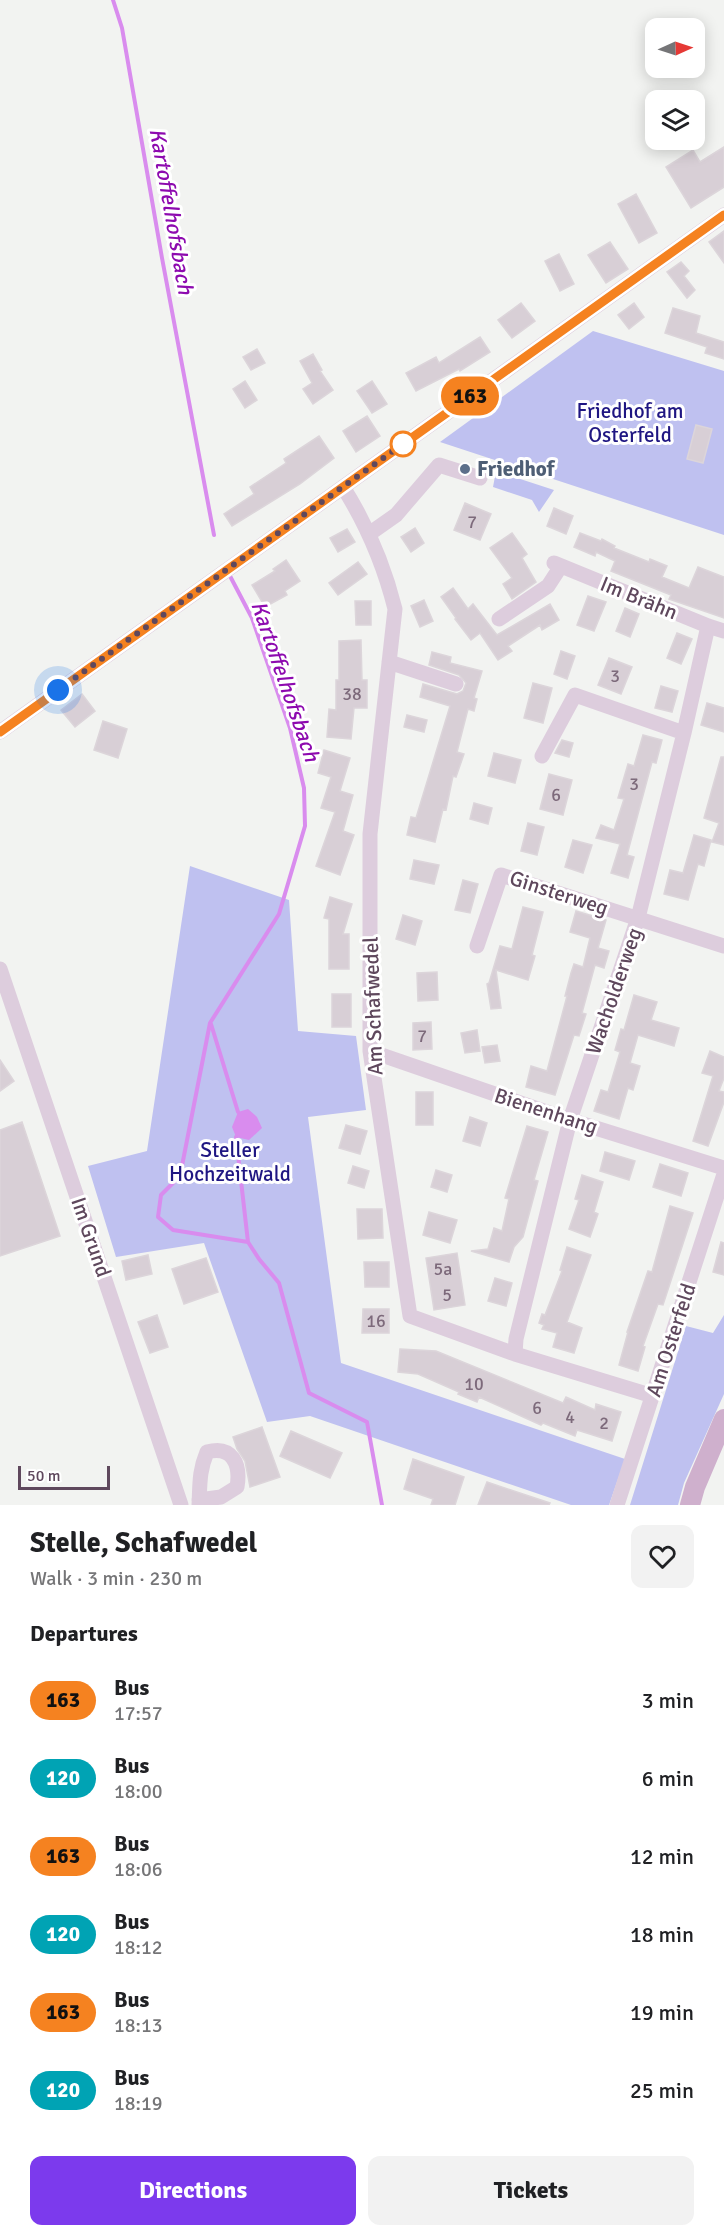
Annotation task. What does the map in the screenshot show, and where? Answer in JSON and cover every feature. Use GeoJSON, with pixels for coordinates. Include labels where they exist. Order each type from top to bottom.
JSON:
{"type":"FeatureCollection","features":[{"type":"Feature","properties":{"kind":"main road"},"geometry":{"type":"LineString","coordinates":[[690,1505],[695,1487],[724,1419]]}},
{"type":"Feature","properties":{"kind":"street"},"geometry":{"type":"LineString","coordinates":[[0,732],[724,215]]}},
{"type":"Feature","properties":{"kind":"street"},"geometry":{"type":"LineString","coordinates":[[369,534],[396,515],[439,465],[480,477]]}},
{"type":"Feature","properties":{"kind":"street","name":"Am Schafwedel"},"geometry":{"type":"LineString","coordinates":[[343,487],[369,534],[388,581],[394,609],[370,834],[370,1051],[410,1316],[515,1354],[653,1396]]}},
{"type":"Feature","properties":{"kind":"street","name":"Im Brähn"},"geometry":{"type":"LineString","coordinates":[[499,619],[548,586],[558,565],[724,631]]}},
{"type":"Feature","properties":{"kind":"street","name":"Wacholderweg"},"geometry":{"type":"LineString","coordinates":[[515,1354],[516,1339],[570,1120],[638,918],[708,626]]}},
{"type":"Feature","properties":{"kind":"street"},"geometry":{"type":"LineString","coordinates":[[389,662],[456,684]]}},
{"type":"Feature","properties":{"kind":"street"},"geometry":{"type":"LineString","coordinates":[[542,756],[555,729],[568,712],[575,695],[684,733]]}},
{"type":"Feature","properties":{"kind":"street","name":"Ginsterweg"},"geometry":{"type":"LineString","coordinates":[[477,946],[501,875],[724,946]]}},
{"type":"Feature","properties":{"kind":"street","name":"Im Grund"},"geometry":{"type":"LineString","coordinates":[[0,969],[181,1505]]}},
{"type":"Feature","properties":{"kind":"street","name":"Bienenhang"},"geometry":{"type":"LineString","coordinates":[[370,1051],[570,1120],[724,1168]]}},
{"type":"Feature","properties":{"kind":"street","name":"Am Osterfeld"},"geometry":{"type":"LineString","coordinates":[[617,1505],[724,1174]]}},
{"type":"Feature","properties":{"kind":"green space","name":"Friedhof am Osterfeld"},"geometry":{"type":"Polygon","coordinates":[[[593,331],[724,371],[724,535],[440,442],[593,331]]]}},
{"type":"Feature","properties":{"kind":"green space"},"geometry":{"type":"Polygon","coordinates":[[[496,471],[554,490],[539,512],[532,500],[493,487],[496,471]]]}},
{"type":"Feature","properties":{"kind":"green space","name":"Steller Hochzeitwald"},"geometry":{"type":"Polygon","coordinates":[[[190,866],[289,900],[298,1031],[356,1036],[366,1110],[308,1117],[341,1363],[625,1459],[609,1505],[571,1505],[310,1416],[267,1422],[204,1243],[116,1257],[88,1166],[147,1151],[190,866]]]}},
{"type":"Feature","properties":{"kind":"green space"},"geometry":{"type":"Polygon","coordinates":[[[724,1315],[724,1394],[684,1483],[678,1505],[630,1505],[686,1326],[713,1333],[724,1315]]]}},
{"type":"Feature","properties":{"kind":"shaded area"},"geometry":{"type":"Polygon","coordinates":[[[248,1109],[257,1117],[262,1128],[249,1140],[236,1137],[232,1127],[238,1112],[248,1109]]]}},
{"type":"Feature","properties":{"kind":"building"},"geometry":{"type":"Polygon","coordinates":[[[724,147],[724,187],[691,208],[666,167],[693,150],[700,162],[724,147]]]}},
{"type":"Feature","properties":{"kind":"building"},"geometry":{"type":"Polygon","coordinates":[[[636,194],[657,233],[639,243],[618,204],[636,194]]]}},
{"type":"Feature","properties":{"kind":"building"},"geometry":{"type":"Polygon","coordinates":[[[724,231],[724,263],[709,242],[724,231]]]}},
{"type":"Feature","properties":{"kind":"building"},"geometry":{"type":"Polygon","coordinates":[[[610,242],[628,269],[606,283],[588,255],[610,242]]]}},
{"type":"Feature","properties":{"kind":"building"},"geometry":{"type":"Polygon","coordinates":[[[559,254],[574,284],[560,291],[545,261],[559,254]]]}},
{"type":"Feature","properties":{"kind":"building"},"geometry":{"type":"Polygon","coordinates":[[[681,262],[689,271],[684,276],[695,290],[687,298],[667,272],[681,262]]]}},
{"type":"Feature","properties":{"kind":"building"},"geometry":{"type":"Polygon","coordinates":[[[521,303],[535,321],[512,338],[498,320],[521,303]]]}},
{"type":"Feature","properties":{"kind":"building"},"geometry":{"type":"Polygon","coordinates":[[[634,303],[644,317],[629,329],[618,315],[634,303]]]}},
{"type":"Feature","properties":{"kind":"building"},"geometry":{"type":"Polygon","coordinates":[[[673,308],[700,316],[696,333],[724,342],[724,359],[705,353],[707,347],[665,333],[673,308]]]}},
{"type":"Feature","properties":{"kind":"building"},"geometry":{"type":"Polygon","coordinates":[[[480,337],[490,352],[460,371],[459,369],[416,391],[406,373],[436,357],[439,363],[480,337]]]}},
{"type":"Feature","properties":{"kind":"building"},"geometry":{"type":"Polygon","coordinates":[[[257,349],[265,363],[251,370],[243,357],[257,349]]]}},
{"type":"Feature","properties":{"kind":"building"},"geometry":{"type":"Polygon","coordinates":[[[313,354],[322,370],[320,371],[333,390],[313,404],[303,389],[312,383],[300,361],[313,354]]]}},
{"type":"Feature","properties":{"kind":"building"},"geometry":{"type":"Polygon","coordinates":[[[245,381],[257,400],[245,408],[233,389],[245,381]]]}},
{"type":"Feature","properties":{"kind":"building"},"geometry":{"type":"Polygon","coordinates":[[[372,381],[387,404],[372,413],[357,391],[372,381]]]}},
{"type":"Feature","properties":{"kind":"building"},"geometry":{"type":"Polygon","coordinates":[[[367,416],[380,436],[356,452],[343,431],[367,416]]]}},
{"type":"Feature","properties":{"kind":"building"},"geometry":{"type":"Polygon","coordinates":[[[696,425],[712,429],[703,463],[687,459],[696,425]]]}},
{"type":"Feature","properties":{"kind":"building"},"geometry":{"type":"Polygon","coordinates":[[[319,436],[334,458],[300,484],[232,526],[224,514],[254,494],[250,487],[286,463],[284,459],[319,436]]]}},
{"type":"Feature","properties":{"kind":"building"},"geometry":{"type":"Polygon","coordinates":[[[465,503],[491,514],[480,540],[454,530],[465,503]]]}},
{"type":"Feature","properties":{"kind":"building"},"geometry":{"type":"Polygon","coordinates":[[[554,508],[573,516],[566,534],[547,526],[554,508]]]}},
{"type":"Feature","properties":{"kind":"building"},"geometry":{"type":"Polygon","coordinates":[[[415,528],[424,543],[411,552],[401,537],[415,528]]]}},
{"type":"Feature","properties":{"kind":"building"},"geometry":{"type":"Polygon","coordinates":[[[347,529],[355,542],[338,552],[330,538],[347,529]]]}},
{"type":"Feature","properties":{"kind":"building"},"geometry":{"type":"Polygon","coordinates":[[[512,533],[527,554],[522,558],[536,582],[512,599],[503,584],[512,578],[490,548],[512,533]]]}},
{"type":"Feature","properties":{"kind":"building"},"geometry":{"type":"Polygon","coordinates":[[[580,533],[601,541],[602,539],[615,546],[614,548],[649,562],[650,559],[667,566],[662,577],[689,588],[698,567],[724,577],[724,618],[669,599],[671,595],[611,571],[615,561],[596,552],[595,556],[574,547],[580,533]]]}},
{"type":"Feature","properties":{"kind":"building"},"geometry":{"type":"Polygon","coordinates":[[[286,560],[300,581],[285,591],[287,595],[265,607],[252,585],[275,571],[273,569],[286,560]]]}},
{"type":"Feature","properties":{"kind":"building"},"geometry":{"type":"Polygon","coordinates":[[[358,562],[367,574],[338,595],[329,583],[358,562]]]}},
{"type":"Feature","properties":{"kind":"building"},"geometry":{"type":"Polygon","coordinates":[[[453,588],[468,609],[473,604],[497,635],[550,604],[559,620],[542,630],[540,625],[508,646],[512,651],[498,660],[480,633],[471,640],[441,597],[453,588]]]}},
{"type":"Feature","properties":{"kind":"building"},"geometry":{"type":"Polygon","coordinates":[[[588,596],[606,602],[594,631],[577,625],[588,596]]]}},
{"type":"Feature","properties":{"kind":"building"},"geometry":{"type":"Polygon","coordinates":[[[424,600],[433,621],[420,627],[411,606],[424,600]]]}},
{"type":"Feature","properties":{"kind":"building"},"geometry":{"type":"Polygon","coordinates":[[[355,601],[371,601],[371,625],[356,625],[355,601]]]}},
{"type":"Feature","properties":{"kind":"building"},"geometry":{"type":"Polygon","coordinates":[[[625,608],[639,614],[630,637],[616,631],[625,608]]]}},
{"type":"Feature","properties":{"kind":"building"},"geometry":{"type":"Polygon","coordinates":[[[677,633],[692,639],[681,664],[667,658],[677,633]]]}},
{"type":"Feature","properties":{"kind":"building"},"geometry":{"type":"Polygon","coordinates":[[[361,640],[362,680],[367,680],[367,708],[354,708],[351,739],[327,737],[329,709],[336,710],[339,641],[361,640]]]}},
{"type":"Feature","properties":{"kind":"building"},"geometry":{"type":"Polygon","coordinates":[[[561,651],[575,656],[567,679],[554,674],[561,651]]]}},
{"type":"Feature","properties":{"kind":"building"},"geometry":{"type":"Polygon","coordinates":[[[432,652],[451,657],[450,663],[482,671],[474,698],[477,699],[474,711],[468,709],[457,752],[464,754],[456,777],[453,776],[446,810],[443,809],[435,842],[407,835],[411,817],[416,818],[450,706],[420,697],[423,684],[457,694],[463,691],[466,683],[459,675],[429,665],[432,652]]]}},
{"type":"Feature","properties":{"kind":"building"},"geometry":{"type":"Polygon","coordinates":[[[609,658],[632,667],[621,694],[598,685],[609,658]]]}},
{"type":"Feature","properties":{"kind":"building"},"geometry":{"type":"Polygon","coordinates":[[[533,683],[552,688],[543,723],[524,718],[533,683]]]}},
{"type":"Feature","properties":{"kind":"building"},"geometry":{"type":"Polygon","coordinates":[[[661,686],[678,691],[672,712],[655,708],[661,686]]]}},
{"type":"Feature","properties":{"kind":"building"},"geometry":{"type":"Polygon","coordinates":[[[82,694],[95,711],[75,727],[61,710],[82,694]]]}},
{"type":"Feature","properties":{"kind":"building"},"geometry":{"type":"Polygon","coordinates":[[[707,703],[724,708],[724,732],[701,725],[707,703]]]}},
{"type":"Feature","properties":{"kind":"building"},"geometry":{"type":"Polygon","coordinates":[[[407,715],[427,720],[424,732],[404,727],[407,715]]]}},
{"type":"Feature","properties":{"kind":"building"},"geometry":{"type":"Polygon","coordinates":[[[103,721],[127,729],[118,758],[94,750],[103,721]]]}},
{"type":"Feature","properties":{"kind":"building"},"geometry":{"type":"Polygon","coordinates":[[[643,735],[662,740],[656,763],[652,762],[627,855],[634,857],[628,878],[611,873],[620,844],[596,838],[601,825],[614,830],[624,799],[618,798],[628,764],[634,766],[643,735]]]}},
{"type":"Feature","properties":{"kind":"building"},"geometry":{"type":"Polygon","coordinates":[[[562,740],[573,743],[569,757],[555,753],[562,740]]]}},
{"type":"Feature","properties":{"kind":"building"},"geometry":{"type":"Polygon","coordinates":[[[324,750],[350,758],[340,791],[353,795],[343,831],[354,835],[340,875],[316,866],[335,812],[321,808],[331,777],[318,773],[324,750]]]}},
{"type":"Feature","properties":{"kind":"building"},"geometry":{"type":"Polygon","coordinates":[[[494,753],[521,760],[515,783],[488,776],[494,753]]]}},
{"type":"Feature","properties":{"kind":"building"},"geometry":{"type":"Polygon","coordinates":[[[721,757],[724,757],[724,845],[712,842],[719,823],[704,818],[721,757]]]}},
{"type":"Feature","properties":{"kind":"building"},"geometry":{"type":"Polygon","coordinates":[[[549,774],[572,780],[563,815],[540,809],[549,774]]]}},
{"type":"Feature","properties":{"kind":"building"},"geometry":{"type":"Polygon","coordinates":[[[474,803],[492,808],[488,824],[470,819],[474,803]]]}},
{"type":"Feature","properties":{"kind":"building"},"geometry":{"type":"Polygon","coordinates":[[[528,823],[544,827],[537,855],[521,851],[528,823]]]}},
{"type":"Feature","properties":{"kind":"building"},"geometry":{"type":"Polygon","coordinates":[[[694,835],[711,840],[704,866],[698,864],[688,900],[664,894],[670,870],[683,873],[694,835]]]}},
{"type":"Feature","properties":{"kind":"building"},"geometry":{"type":"Polygon","coordinates":[[[573,840],[592,845],[583,873],[565,867],[573,840]]]}},
{"type":"Feature","properties":{"kind":"building"},"geometry":{"type":"Polygon","coordinates":[[[414,860],[439,865],[434,884],[410,879],[414,860]]]}},
{"type":"Feature","properties":{"kind":"building"},"geometry":{"type":"Polygon","coordinates":[[[463,880],[478,884],[470,913],[455,910],[463,880]]]}},
{"type":"Feature","properties":{"kind":"building"},"geometry":{"type":"Polygon","coordinates":[[[330,897],[352,904],[343,934],[349,934],[349,969],[329,969],[329,919],[324,918],[330,897]]]}},
{"type":"Feature","properties":{"kind":"building"},"geometry":{"type":"Polygon","coordinates":[[[523,907],[543,912],[528,980],[496,970],[501,1008],[491,1009],[487,984],[500,946],[512,949],[523,907]]]}},
{"type":"Feature","properties":{"kind":"building"},"geometry":{"type":"Polygon","coordinates":[[[576,911],[606,920],[598,948],[609,951],[604,968],[595,965],[582,1013],[586,1014],[579,1036],[574,1035],[555,1095],[526,1087],[531,1066],[547,1071],[574,964],[583,967],[590,938],[570,932],[576,911]]]}},
{"type":"Feature","properties":{"kind":"building"},"geometry":{"type":"Polygon","coordinates":[[[403,915],[422,921],[415,945],[396,939],[403,915]]]}},
{"type":"Feature","properties":{"kind":"building"},"geometry":{"type":"Polygon","coordinates":[[[437,972],[438,1000],[418,1001],[417,973],[437,972]]]}},
{"type":"Feature","properties":{"kind":"building"},"geometry":{"type":"Polygon","coordinates":[[[332,994],[351,994],[351,1027],[332,1027],[332,994]]]}},
{"type":"Feature","properties":{"kind":"building"},"geometry":{"type":"Polygon","coordinates":[[[634,995],[657,1002],[651,1020],[679,1028],[674,1046],[638,1035],[630,1063],[640,1066],[633,1090],[628,1088],[619,1119],[594,1111],[601,1090],[608,1092],[620,1052],[615,1050],[621,1029],[624,1030],[634,995]]]}},
{"type":"Feature","properties":{"kind":"building"},"geometry":{"type":"Polygon","coordinates":[[[431,1022],[432,1049],[413,1050],[413,1023],[431,1022]]]}},
{"type":"Feature","properties":{"kind":"building"},"geometry":{"type":"Polygon","coordinates":[[[477,1030],[480,1051],[465,1053],[461,1033],[477,1030]]]}},
{"type":"Feature","properties":{"kind":"building"},"geometry":{"type":"Polygon","coordinates":[[[497,1045],[500,1061],[485,1063],[482,1047],[497,1045]]]}},
{"type":"Feature","properties":{"kind":"building"},"geometry":{"type":"Polygon","coordinates":[[[710,1051],[724,1057],[724,1078],[719,1091],[724,1092],[724,1102],[708,1146],[693,1141],[713,1076],[702,1073],[710,1051]]]}},
{"type":"Feature","properties":{"kind":"building"},"geometry":{"type":"Polygon","coordinates":[[[0,1060],[14,1081],[0,1091],[0,1060]]]}},
{"type":"Feature","properties":{"kind":"building"},"geometry":{"type":"Polygon","coordinates":[[[416,1092],[433,1092],[433,1125],[416,1125],[416,1092]]]}},
{"type":"Feature","properties":{"kind":"building"},"geometry":{"type":"Polygon","coordinates":[[[470,1117],[487,1123],[480,1146],[463,1141],[470,1117]]]}},
{"type":"Feature","properties":{"kind":"building"},"geometry":{"type":"Polygon","coordinates":[[[22,1122],[60,1236],[0,1256],[0,1130],[22,1122]]]}},
{"type":"Feature","properties":{"kind":"building"},"geometry":{"type":"Polygon","coordinates":[[[346,1125],[367,1131],[360,1154],[339,1148],[346,1125]]]}},
{"type":"Feature","properties":{"kind":"building"},"geometry":{"type":"Polygon","coordinates":[[[527,1126],[548,1132],[534,1180],[538,1181],[523,1237],[514,1247],[509,1262],[471,1251],[488,1249],[494,1228],[502,1231],[509,1199],[505,1198],[527,1126]]]}},
{"type":"Feature","properties":{"kind":"building"},"geometry":{"type":"Polygon","coordinates":[[[605,1152],[635,1161],[629,1180],[600,1171],[605,1152]]]}},
{"type":"Feature","properties":{"kind":"building"},"geometry":{"type":"Polygon","coordinates":[[[660,1164],[688,1173],[681,1196],[653,1187],[660,1164]]]}},
{"type":"Feature","properties":{"kind":"building"},"geometry":{"type":"Polygon","coordinates":[[[353,1166],[369,1171],[364,1188],[348,1183],[353,1166]]]}},
{"type":"Feature","properties":{"kind":"building"},"geometry":{"type":"Polygon","coordinates":[[[436,1170],[452,1175],[447,1192],[431,1187],[436,1170]]]}},
{"type":"Feature","properties":{"kind":"building"},"geometry":{"type":"Polygon","coordinates":[[[582,1175],[603,1182],[594,1212],[598,1214],[590,1237],[569,1229],[579,1200],[575,1199],[582,1175]]]}},
{"type":"Feature","properties":{"kind":"building"},"geometry":{"type":"Polygon","coordinates":[[[670,1206],[693,1213],[663,1305],[658,1304],[643,1346],[645,1347],[638,1371],[619,1365],[627,1332],[648,1271],[652,1272],[670,1206]]]}},
{"type":"Feature","properties":{"kind":"building"},"geometry":{"type":"Polygon","coordinates":[[[357,1209],[382,1209],[383,1238],[358,1239],[357,1209]]]}},
{"type":"Feature","properties":{"kind":"building"},"geometry":{"type":"Polygon","coordinates":[[[429,1212],[457,1220],[450,1243],[423,1235],[429,1212]]]}},
{"type":"Feature","properties":{"kind":"building"},"geometry":{"type":"Polygon","coordinates":[[[721,1242],[724,1243],[724,1275],[713,1272],[721,1242]]]}},
{"type":"Feature","properties":{"kind":"building"},"geometry":{"type":"Polygon","coordinates":[[[567,1247],[591,1255],[567,1322],[582,1328],[574,1353],[553,1347],[557,1333],[542,1329],[544,1325],[539,1323],[542,1314],[545,1315],[562,1271],[560,1270],[567,1247]]]}},
{"type":"Feature","properties":{"kind":"building"},"geometry":{"type":"Polygon","coordinates":[[[457,1253],[465,1305],[434,1310],[426,1258],[457,1253]]]}},
{"type":"Feature","properties":{"kind":"building"},"geometry":{"type":"Polygon","coordinates":[[[148,1255],[152,1274],[126,1280],[122,1261],[148,1255]]]}},
{"type":"Feature","properties":{"kind":"building"},"geometry":{"type":"Polygon","coordinates":[[[206,1258],[218,1292],[184,1304],[172,1269],[206,1258]]]}},
{"type":"Feature","properties":{"kind":"building"},"geometry":{"type":"Polygon","coordinates":[[[364,1262],[389,1262],[389,1287],[365,1287],[364,1262]]]}},
{"type":"Feature","properties":{"kind":"building"},"geometry":{"type":"Polygon","coordinates":[[[495,1278],[512,1283],[506,1306],[488,1301],[495,1278]]]}},
{"type":"Feature","properties":{"kind":"building"},"geometry":{"type":"Polygon","coordinates":[[[363,1309],[389,1309],[389,1333],[362,1333],[363,1309]]]}},
{"type":"Feature","properties":{"kind":"building"},"geometry":{"type":"Polygon","coordinates":[[[157,1315],[168,1347],[150,1353],[138,1322],[157,1315]]]}},
{"type":"Feature","properties":{"kind":"building"},"geometry":{"type":"Polygon","coordinates":[[[400,1349],[436,1351],[563,1403],[566,1397],[595,1410],[596,1404],[621,1412],[612,1441],[577,1430],[575,1436],[543,1423],[541,1425],[479,1397],[477,1402],[418,1374],[398,1372],[400,1349]]]}},
{"type":"Feature","properties":{"kind":"building"},"geometry":{"type":"Polygon","coordinates":[[[262,1427],[280,1477],[250,1487],[245,1461],[233,1437],[262,1427]]]}},
{"type":"Feature","properties":{"kind":"building"},"geometry":{"type":"Polygon","coordinates":[[[291,1431],[342,1453],[330,1478],[280,1456],[291,1431]]]}},
{"type":"Feature","properties":{"kind":"building"},"geometry":{"type":"Polygon","coordinates":[[[413,1459],[464,1477],[455,1505],[431,1505],[433,1499],[404,1489],[413,1459]]]}},
{"type":"Feature","properties":{"kind":"building"},"geometry":{"type":"Polygon","coordinates":[[[487,1482],[550,1503],[549,1505],[478,1505],[487,1482]]]}},
{"type":"Feature","properties":{"kind":"waterway","name":"Kartoffelhofsbach"},"geometry":{"type":"LineString","coordinates":[[113,0],[122,28],[214,535]]}},
{"type":"Feature","properties":{"kind":"waterway","name":"Kartoffelhofsbach"},"geometry":{"type":"LineString","coordinates":[[230,576],[252,618],[290,728],[304,788],[305,826],[279,914],[210,1023],[180,1176],[161,1195],[158,1217],[173,1230],[248,1242],[279,1283],[309,1393],[367,1422],[382,1505]]}},
{"type":"Feature","properties":{"kind":"waterway"},"geometry":{"type":"LineString","coordinates":[[211,1024],[238,1112]]}},
{"type":"Feature","properties":{"kind":"waterway"},"geometry":{"type":"LineString","coordinates":[[236,1137],[248,1242]]}},
{"type":"Feature","properties":{"kind":"bus line","name":"163"},"geometry":{"type":"LineString","coordinates":[[0,732],[250,551],[724,215]]}},
{"type":"Feature","properties":{"kind":"place","name":"Friedhof"},"geometry":{"type":"Point","coordinates":[465,469]}},
{"type":"Feature","properties":{"kind":"route"},"geometry":{"type":"LineString","coordinates":[[58,690],[403,444]]}}]}
